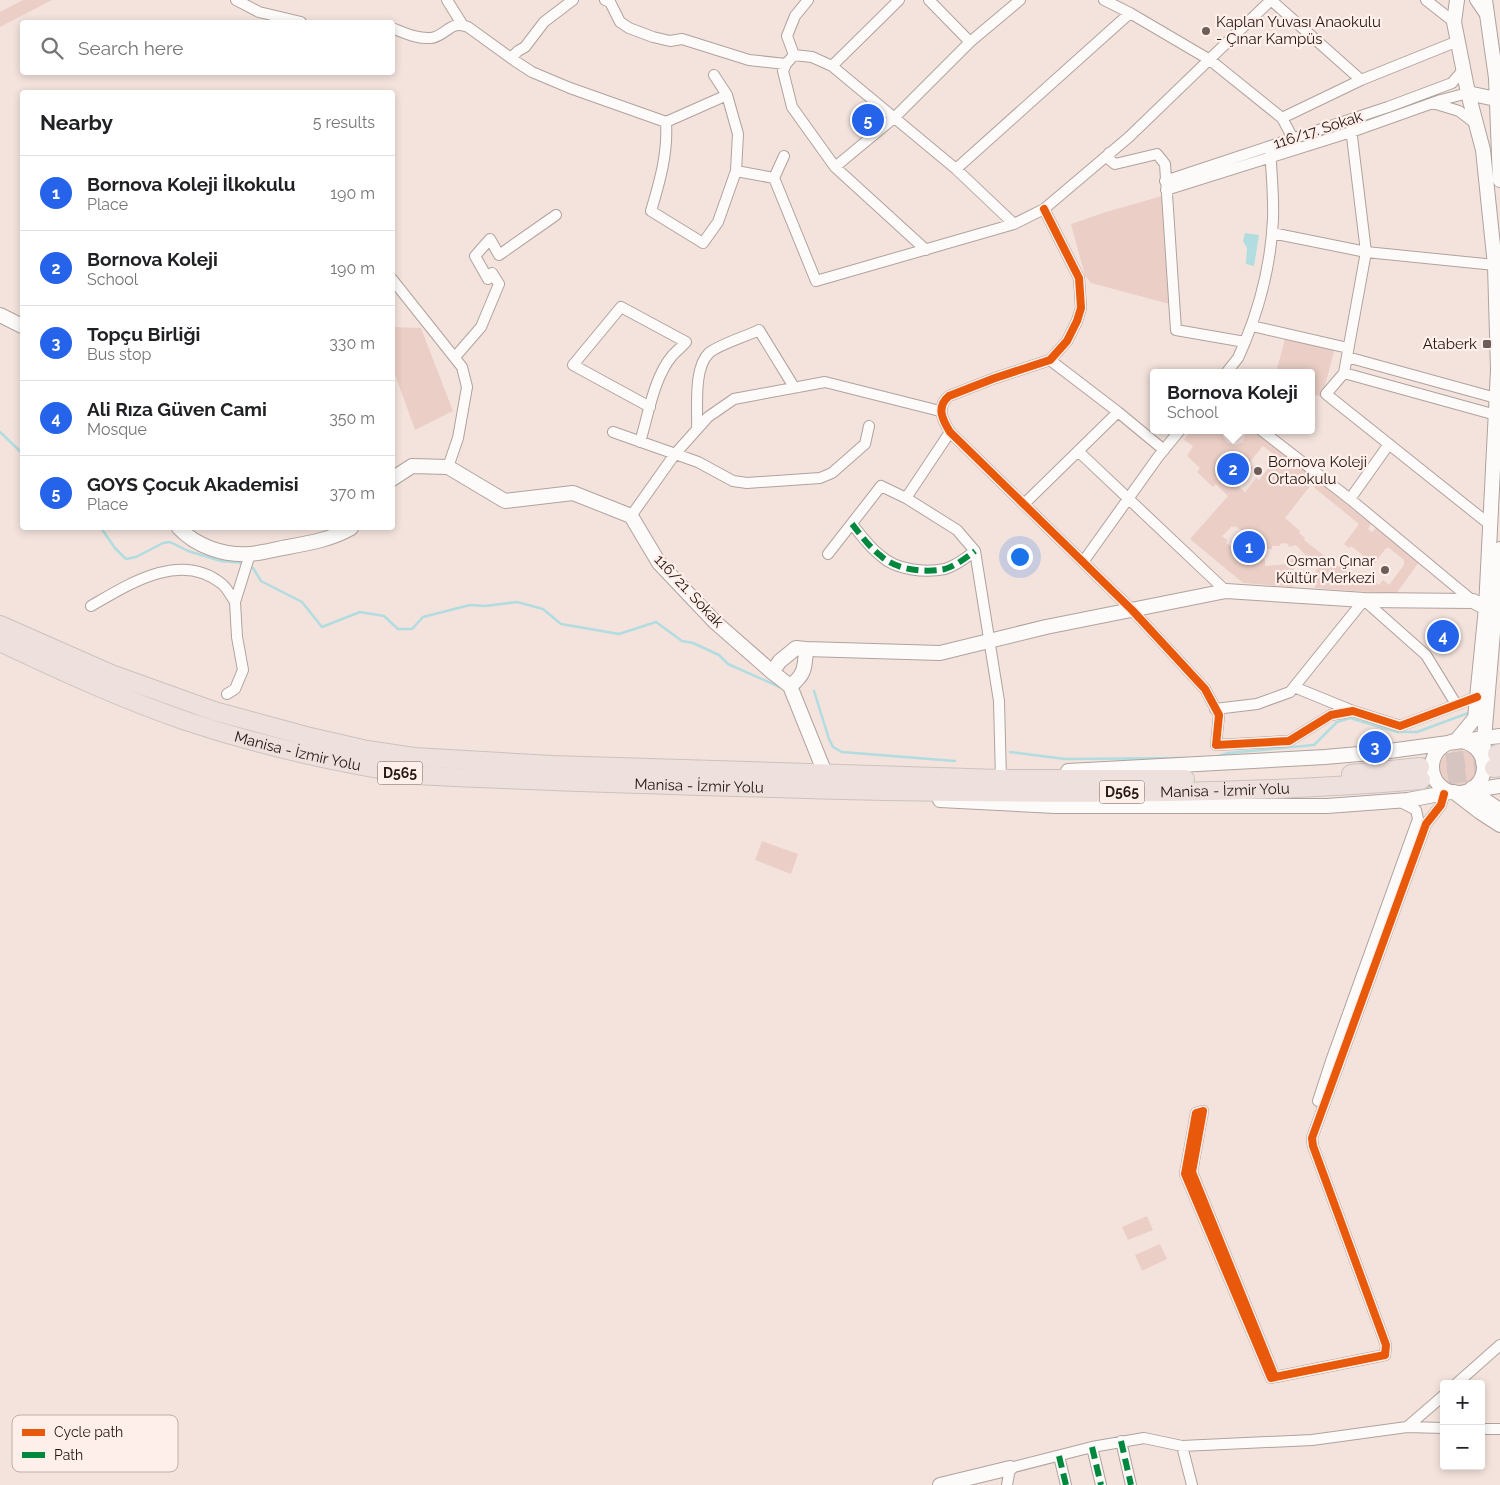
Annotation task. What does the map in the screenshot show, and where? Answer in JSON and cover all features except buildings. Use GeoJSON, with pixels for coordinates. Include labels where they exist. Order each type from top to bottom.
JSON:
{"type":"FeatureCollection","features":[{"type":"Feature","properties":{"kind":"highway","name":"Manisa - İzmir Yolu"},"geometry":{"type":"LineString","coordinates":[[0,625],[111,674],[214,711],[306,736],[367,750],[414,757],[824,781],[1012,793],[1116,793],[1308,788],[1420,774],[1213,779],[824,781],[424,776],[356,766],[301,754],[186,721],[108,692],[0,642]]}},
{"type":"Feature","properties":{"kind":"main road"},"geometry":{"type":"LineString","coordinates":[[1457,0],[1454,22],[1468,93],[1483,150],[1495,265],[1498,370],[1489,524],[1491,613],[1484,739],[1495,761]]}},
{"type":"Feature","properties":{"kind":"main road"},"geometry":{"type":"LineString","coordinates":[[1484,0],[1486,17],[1496,49],[1500,180]]}},
{"type":"Feature","properties":{"kind":"main road"},"geometry":{"type":"LineString","coordinates":[[1468,93],[1499,100]]}},
{"type":"Feature","properties":{"kind":"main road"},"geometry":{"type":"LineString","coordinates":[[0,314],[20,325]]}},
{"type":"Feature","properties":{"kind":"main road"},"geometry":{"type":"LineString","coordinates":[[395,478],[412,466],[448,466],[505,501],[573,493],[631,516]]}},
{"type":"Feature","properties":{"kind":"main road","name":"116/21. Sokak"},"geometry":{"type":"LineString","coordinates":[[631,516],[659,563],[715,622],[790,686]]}},
{"type":"Feature","properties":{"kind":"main road"},"geometry":{"type":"LineString","coordinates":[[181,530],[192,540],[208,547],[232,553],[250,554],[321,540],[346,530]]}},
{"type":"Feature","properties":{"kind":"main road"},"geometry":{"type":"LineString","coordinates":[[1456,741],[1475,718],[1500,549]]}},
{"type":"Feature","properties":{"kind":"main road"},"geometry":{"type":"LineString","coordinates":[[772,672],[780,661],[796,648],[940,653],[989,640],[1226,591],[1364,600],[1473,601],[1491,613]]}},
{"type":"Feature","properties":{"kind":"main road"},"geometry":{"type":"LineString","coordinates":[[806,649],[804,669],[799,680],[790,686],[824,781],[881,798],[1055,806],[1319,806],[1398,801],[1462,792],[1472,788],[1481,778],[1483,770],[1495,761]]}},
{"type":"Feature","properties":{"kind":"main road"},"geometry":{"type":"LineString","coordinates":[[1004,779],[1068,772],[1262,762],[1363,754],[1500,736]]}},
{"type":"Feature","properties":{"kind":"main road"},"geometry":{"type":"LineString","coordinates":[[1495,761],[1480,754],[1473,746],[1465,742],[1456,741],[1448,743],[1436,754],[1432,770],[1440,785],[1500,825]]}},
{"type":"Feature","properties":{"kind":"main road"},"geometry":{"type":"LineString","coordinates":[[1472,788],[1481,789],[1500,786]]}},
{"type":"Feature","properties":{"kind":"main road"},"geometry":{"type":"LineString","coordinates":[[1472,788],[1500,810]]}},
{"type":"Feature","properties":{"kind":"main road"},"geometry":{"type":"LineString","coordinates":[[940,1485],[1010,1468]]}},
{"type":"Feature","properties":{"kind":"street"},"geometry":{"type":"LineString","coordinates":[[236,0],[259,12],[293,20]]}},
{"type":"Feature","properties":{"kind":"street"},"geometry":{"type":"LineString","coordinates":[[447,0],[462,24],[532,72],[666,122],[727,95]]}},
{"type":"Feature","properties":{"kind":"street"},"geometry":{"type":"LineString","coordinates":[[511,58],[525,48],[544,22],[573,0]]}},
{"type":"Feature","properties":{"kind":"street"},"geometry":{"type":"LineString","coordinates":[[606,0],[610,2],[620,22],[629,28],[652,37],[670,41],[682,39],[749,60],[786,64]]}},
{"type":"Feature","properties":{"kind":"street"},"geometry":{"type":"LineString","coordinates":[[794,55],[787,36],[795,16],[808,0]]}},
{"type":"Feature","properties":{"kind":"street"},"geometry":{"type":"LineString","coordinates":[[832,66],[899,0]]}},
{"type":"Feature","properties":{"kind":"street"},"geometry":{"type":"LineString","coordinates":[[929,0],[970,42]]}},
{"type":"Feature","properties":{"kind":"street"},"geometry":{"type":"LineString","coordinates":[[835,167],[894,118],[970,42],[1020,0]]}},
{"type":"Feature","properties":{"kind":"street"},"geometry":{"type":"LineString","coordinates":[[1104,0],[1210,60],[1282,118],[1299,149]]}},
{"type":"Feature","properties":{"kind":"street"},"geometry":{"type":"LineString","coordinates":[[784,156],[774,178],[816,281],[1014,224],[1044,209],[1109,153],[1210,60],[1271,0],[1361,80]]}},
{"type":"Feature","properties":{"kind":"street"},"geometry":{"type":"LineString","coordinates":[[1426,0],[1454,22]]}},
{"type":"Feature","properties":{"kind":"street"},"geometry":{"type":"LineString","coordinates":[[1476,0],[1486,17]]}},
{"type":"Feature","properties":{"kind":"street"},"geometry":{"type":"LineString","coordinates":[[956,169],[1130,13]]}},
{"type":"Feature","properties":{"kind":"street"},"geometry":{"type":"LineString","coordinates":[[395,29],[407,35],[433,38],[455,25],[462,24]]}},
{"type":"Feature","properties":{"kind":"street"},"geometry":{"type":"LineString","coordinates":[[1282,118],[1361,80],[1458,41]]}},
{"type":"Feature","properties":{"kind":"street"},"geometry":{"type":"LineString","coordinates":[[794,55],[783,70],[792,106],[835,167],[926,250]]}},
{"type":"Feature","properties":{"kind":"street"},"geometry":{"type":"LineString","coordinates":[[794,55],[812,57],[832,66],[956,169],[1014,224]]}},
{"type":"Feature","properties":{"kind":"street","name":"116/17. Sokak"},"geometry":{"type":"LineString","coordinates":[[1166,186],[1270,146],[1350,120],[1452,83],[1464,69]]}},
{"type":"Feature","properties":{"kind":"street"},"geometry":{"type":"LineString","coordinates":[[666,122],[667,140],[662,173],[651,211],[704,243],[718,222],[736,172],[738,134],[727,95],[714,75]]}},
{"type":"Feature","properties":{"kind":"street","name":"116/17. Sokak"},"geometry":{"type":"LineString","coordinates":[[1166,186],[1270,158],[1468,93]]}},
{"type":"Feature","properties":{"kind":"street"},"geometry":{"type":"LineString","coordinates":[[1433,103],[1459,111],[1476,124]]}},
{"type":"Feature","properties":{"kind":"street"},"geometry":{"type":"LineString","coordinates":[[1350,120],[1366,252],[1344,373],[1326,394],[1489,524]]}},
{"type":"Feature","properties":{"kind":"street"},"geometry":{"type":"LineString","coordinates":[[1229,369],[1238,358],[1256,316],[1270,255],[1273,217],[1270,146]]}},
{"type":"Feature","properties":{"kind":"street"},"geometry":{"type":"LineString","coordinates":[[1109,153],[1110,160],[1115,164],[1157,154],[1165,164],[1176,330],[1245,342]]}},
{"type":"Feature","properties":{"kind":"street"},"geometry":{"type":"LineString","coordinates":[[736,172],[774,178]]}},
{"type":"Feature","properties":{"kind":"street"},"geometry":{"type":"LineString","coordinates":[[1044,209],[1078,276],[1080,308],[1077,321],[1067,341],[1050,360],[954,393],[943,401],[940,411],[942,419],[950,432],[1132,610],[1205,688],[1219,715],[1216,744],[1290,741],[1331,715],[1353,711]]}},
{"type":"Feature","properties":{"kind":"street"},"geometry":{"type":"LineString","coordinates":[[455,357],[481,328],[499,284],[492,273],[488,279],[475,256],[490,239],[499,255],[556,215]]}},
{"type":"Feature","properties":{"kind":"street"},"geometry":{"type":"LineString","coordinates":[[1272,233],[1366,252],[1495,265]]}},
{"type":"Feature","properties":{"kind":"street"},"geometry":{"type":"LineString","coordinates":[[395,283],[462,366],[467,387],[458,438],[448,466]]}},
{"type":"Feature","properties":{"kind":"street"},"geometry":{"type":"LineString","coordinates":[[640,442],[664,367],[686,342],[621,307],[573,365],[650,407]]}},
{"type":"Feature","properties":{"kind":"street"},"geometry":{"type":"LineString","coordinates":[[1252,326],[1348,352],[1496,398]]}},
{"type":"Feature","properties":{"kind":"street"},"geometry":{"type":"LineString","coordinates":[[697,429],[699,374],[703,360],[710,352],[759,330],[794,387]]}},
{"type":"Feature","properties":{"kind":"street"},"geometry":{"type":"LineString","coordinates":[[1050,360],[1164,450]]}},
{"type":"Feature","properties":{"kind":"street"},"geometry":{"type":"LineString","coordinates":[[1344,373],[1496,415]]}},
{"type":"Feature","properties":{"kind":"street"},"geometry":{"type":"LineString","coordinates":[[631,516],[675,454],[697,429],[708,417],[734,399],[825,382],[940,411]]}},
{"type":"Feature","properties":{"kind":"street"},"geometry":{"type":"LineString","coordinates":[[1024,504],[1118,412]]}},
{"type":"Feature","properties":{"kind":"street"},"geometry":{"type":"LineString","coordinates":[[613,432],[698,462],[733,481],[747,484],[820,478],[832,473],[864,444],[869,426]]}},
{"type":"Feature","properties":{"kind":"street"},"geometry":{"type":"LineString","coordinates":[[906,498],[950,432]]}},
{"type":"Feature","properties":{"kind":"street"},"geometry":{"type":"LineString","coordinates":[[1083,562],[1177,434]]}},
{"type":"Feature","properties":{"kind":"street"},"geometry":{"type":"LineString","coordinates":[[1266,434],[1350,499],[1473,601]]}},
{"type":"Feature","properties":{"kind":"street"},"geometry":{"type":"LineString","coordinates":[[1350,499],[1389,444]]}},
{"type":"Feature","properties":{"kind":"street"},"geometry":{"type":"LineString","coordinates":[[1078,451],[1226,591]]}},
{"type":"Feature","properties":{"kind":"street"},"geometry":{"type":"LineString","coordinates":[[828,554],[880,486],[906,498],[957,530],[975,551],[1000,701],[1004,779]]}},
{"type":"Feature","properties":{"kind":"street"},"geometry":{"type":"LineString","coordinates":[[852,524],[882,558],[915,570],[946,569],[975,551]]}},
{"type":"Feature","properties":{"kind":"street"},"geometry":{"type":"LineString","coordinates":[[227,694],[235,689],[243,670],[237,637],[235,602],[250,554]]}},
{"type":"Feature","properties":{"kind":"street"},"geometry":{"type":"LineString","coordinates":[[92,606],[122,588],[157,573],[178,569],[206,573],[223,585],[235,602]]}},
{"type":"Feature","properties":{"kind":"street"},"geometry":{"type":"LineString","coordinates":[[1215,708],[1257,704],[1290,692],[1364,600],[1426,655],[1456,704]]}},
{"type":"Feature","properties":{"kind":"street"},"geometry":{"type":"LineString","coordinates":[[1294,686],[1353,711],[1400,726],[1477,697]]}},
{"type":"Feature","properties":{"kind":"street"},"geometry":{"type":"LineString","coordinates":[[1274,1374],[1385,1355],[1386,1345],[1313,1146],[1312,1138],[1426,824],[1450,793]]}},
{"type":"Feature","properties":{"kind":"street"},"geometry":{"type":"LineString","coordinates":[[1274,1374],[1192,1172],[1203,1111],[1196,1114],[1185,1174],[1270,1378],[1274,1374],[1378,1352],[1381,1346],[1310,1146],[1308,1134],[1331,1061],[1418,819],[1416,810],[1398,801]]}},
{"type":"Feature","properties":{"kind":"street"},"geometry":{"type":"LineString","coordinates":[[1461,1380],[1500,1346]]}},
{"type":"Feature","properties":{"kind":"street"},"geometry":{"type":"LineString","coordinates":[[1407,1427],[1440,1398]]}},
{"type":"Feature","properties":{"kind":"street"},"geometry":{"type":"LineString","coordinates":[[1007,1485],[1010,1468],[1092,1447],[1144,1438],[1182,1446],[1312,1440],[1407,1427],[1440,1428]]}},
{"type":"Feature","properties":{"kind":"street"},"geometry":{"type":"LineString","coordinates":[[1485,1429],[1500,1430]]}},
{"type":"Feature","properties":{"kind":"street"},"geometry":{"type":"LineString","coordinates":[[1121,1442],[1131,1485]]}},
{"type":"Feature","properties":{"kind":"street"},"geometry":{"type":"LineString","coordinates":[[1182,1446],[1192,1485]]}},
{"type":"Feature","properties":{"kind":"street"},"geometry":{"type":"LineString","coordinates":[[1092,1447],[1101,1485]]}},
{"type":"Feature","properties":{"kind":"street"},"geometry":{"type":"LineString","coordinates":[[1059,1456],[1066,1485]]}},
{"type":"Feature","properties":{"kind":"shaded area"},"geometry":{"type":"Polygon","coordinates":[[[23,0],[52,0],[0,27],[0,12],[23,0]]]}},
{"type":"Feature","properties":{"kind":"shaded area"},"geometry":{"type":"Polygon","coordinates":[[[1162,196],[1173,305],[1091,283],[1085,276],[1071,224],[1162,196]]]}},
{"type":"Feature","properties":{"kind":"shaded area"},"geometry":{"type":"Polygon","coordinates":[[[395,327],[421,328],[453,411],[415,430],[395,375],[395,327]]]}},
{"type":"Feature","properties":{"kind":"shaded area"},"geometry":{"type":"Polygon","coordinates":[[[1286,335],[1335,348],[1322,397],[1315,395],[1315,369],[1277,369],[1286,335]]]}},
{"type":"Feature","properties":{"kind":"shaded area"},"geometry":{"type":"Polygon","coordinates":[[[1188,434],[1223,434],[1227,443],[1236,445],[1243,442],[1246,434],[1260,434],[1371,524],[1368,529],[1372,532],[1376,528],[1419,562],[1396,594],[1315,588],[1316,570],[1320,565],[1314,560],[1312,562],[1296,545],[1290,547],[1286,543],[1280,544],[1280,546],[1272,546],[1272,549],[1266,549],[1258,541],[1256,543],[1254,541],[1255,538],[1251,534],[1250,536],[1232,526],[1222,536],[1227,540],[1226,543],[1255,560],[1258,557],[1259,559],[1265,559],[1265,566],[1289,564],[1289,559],[1292,559],[1292,554],[1294,554],[1293,587],[1243,583],[1190,539],[1228,496],[1216,484],[1213,487],[1197,472],[1200,468],[1187,456],[1193,446],[1184,440],[1188,434]],[[1263,446],[1248,464],[1253,468],[1248,474],[1239,467],[1229,479],[1245,492],[1256,478],[1259,480],[1277,457],[1263,446]],[[1311,485],[1285,518],[1300,531],[1299,533],[1305,538],[1304,540],[1339,567],[1342,564],[1361,579],[1365,575],[1379,585],[1383,580],[1389,585],[1404,565],[1404,560],[1389,548],[1386,548],[1374,564],[1351,546],[1349,548],[1344,544],[1359,524],[1311,485]]]}},
{"type":"Feature","properties":{"kind":"shaded area"},"geometry":{"type":"Polygon","coordinates":[[[1463,750],[1470,753],[1476,759],[1479,770],[1478,778],[1470,787],[1463,790],[1455,790],[1448,787],[1440,778],[1439,766],[1442,759],[1451,751],[1463,750]]]}},
{"type":"Feature","properties":{"kind":"shaded area"},"geometry":{"type":"Polygon","coordinates":[[[762,841],[798,854],[791,874],[755,860],[762,841]]]}},
{"type":"Feature","properties":{"kind":"shaded area"},"geometry":{"type":"Polygon","coordinates":[[[1147,1216],[1153,1230],[1128,1240],[1122,1227],[1147,1216]]]}},
{"type":"Feature","properties":{"kind":"shaded area"},"geometry":{"type":"Polygon","coordinates":[[[1160,1244],[1167,1259],[1142,1271],[1135,1255],[1160,1244]]]}},
{"type":"Feature","properties":{"kind":"water"},"geometry":{"type":"Polygon","coordinates":[[[1245,233],[1259,235],[1254,266],[1246,264],[1247,248],[1243,241],[1245,233]]]}},
{"type":"Feature","properties":{"kind":"waterway"},"geometry":{"type":"LineString","coordinates":[[0,432],[20,451]]}},
{"type":"Feature","properties":{"kind":"waterway"},"geometry":{"type":"LineString","coordinates":[[102,530],[115,548],[126,559],[136,557],[163,543],[170,542],[188,551],[221,561],[244,563]]}},
{"type":"Feature","properties":{"kind":"waterway"},"geometry":{"type":"LineString","coordinates":[[249,566],[253,568],[261,581],[302,602],[322,627],[360,612],[384,616],[398,629],[412,629],[423,617],[470,605],[485,606],[517,602],[543,609],[561,624],[619,634],[656,622],[682,641],[693,643],[719,655],[728,664],[782,688]]}},
{"type":"Feature","properties":{"kind":"waterway"},"geometry":{"type":"LineString","coordinates":[[814,691],[829,739],[833,747],[842,752],[955,761]]}},
{"type":"Feature","properties":{"kind":"waterway"},"geometry":{"type":"LineString","coordinates":[[1216,757],[1228,753],[1314,745],[1337,722],[1350,718],[1397,732],[1417,732],[1471,712]]}},
{"type":"Feature","properties":{"kind":"waterway"},"geometry":{"type":"LineString","coordinates":[[1010,752],[1065,759],[1186,758]]}},
{"type":"Feature","properties":{"kind":"tunnel"},"geometry":{"type":"LineString","coordinates":[[1420,767],[1497,754]]}},
{"type":"Feature","properties":{"kind":"tunnel"},"geometry":{"type":"LineString","coordinates":[[1421,780],[1494,768]]}},
{"type":"Feature","properties":{"kind":"marked path"},"geometry":{"type":"LineString","coordinates":[[852,524],[869,545],[887,561],[911,569],[929,571],[945,569],[957,564],[975,551]]}},
{"type":"Feature","properties":{"kind":"marked path"},"geometry":{"type":"LineString","coordinates":[[1121,1441],[1131,1485]]}},
{"type":"Feature","properties":{"kind":"marked path"},"geometry":{"type":"LineString","coordinates":[[1092,1447],[1101,1485]]}},
{"type":"Feature","properties":{"kind":"marked path"},"geometry":{"type":"LineString","coordinates":[[1059,1456],[1066,1485]]}},
{"type":"Feature","properties":{"kind":"cycle path"},"geometry":{"type":"LineString","coordinates":[[1044,209],[1079,278],[1081,308],[1077,321],[1067,341],[1050,360],[995,378],[949,396],[941,409],[943,418],[950,432],[1132,610],[1205,689],[1219,715],[1216,745],[1289,741],[1331,715],[1353,711],[1400,726],[1477,697]]}},
{"type":"Feature","properties":{"kind":"cycle path"},"geometry":{"type":"LineString","coordinates":[[1275,1377],[1192,1172],[1203,1111],[1196,1113],[1185,1174],[1271,1378],[1385,1355],[1386,1345],[1313,1146],[1312,1138],[1426,824],[1441,805],[1444,794]]}},
{"type":"Feature","properties":{"kind":"place","name":"Kaplan Yuvası Anaokulu - Çınar Kampüs"},"geometry":{"type":"Point","coordinates":[1206,31]}},
{"type":"Feature","properties":{"kind":"place","name":"GOYS Çocuk Akademisi"},"geometry":{"type":"Point","coordinates":[868,120]}},
{"type":"Feature","properties":{"kind":"place","name":"Ataberk"},"geometry":{"type":"Point","coordinates":[1487,344]}},
{"type":"Feature","properties":{"kind":"place","name":"Bornova Koleji"},"geometry":{"type":"Point","coordinates":[1233,469]}},
{"type":"Feature","properties":{"kind":"place","name":"Bornova Koleji Ortaokulu"},"geometry":{"type":"Point","coordinates":[1258,471]}},
{"type":"Feature","properties":{"kind":"place","name":"Bornova Koleji İlkokulu"},"geometry":{"type":"Point","coordinates":[1249,547]}},
{"type":"Feature","properties":{"kind":"place","name":"Osman Çınar Kültür Merkezi"},"geometry":{"type":"Point","coordinates":[1385,570]}},
{"type":"Feature","properties":{"kind":"place","name":"Ali Rıza Güven Cami"},"geometry":{"type":"Point","coordinates":[1443,636]}},
{"type":"Feature","properties":{"kind":"place","name":"Topçu Birliği"},"geometry":{"type":"Point","coordinates":[1375,747]}}]}
